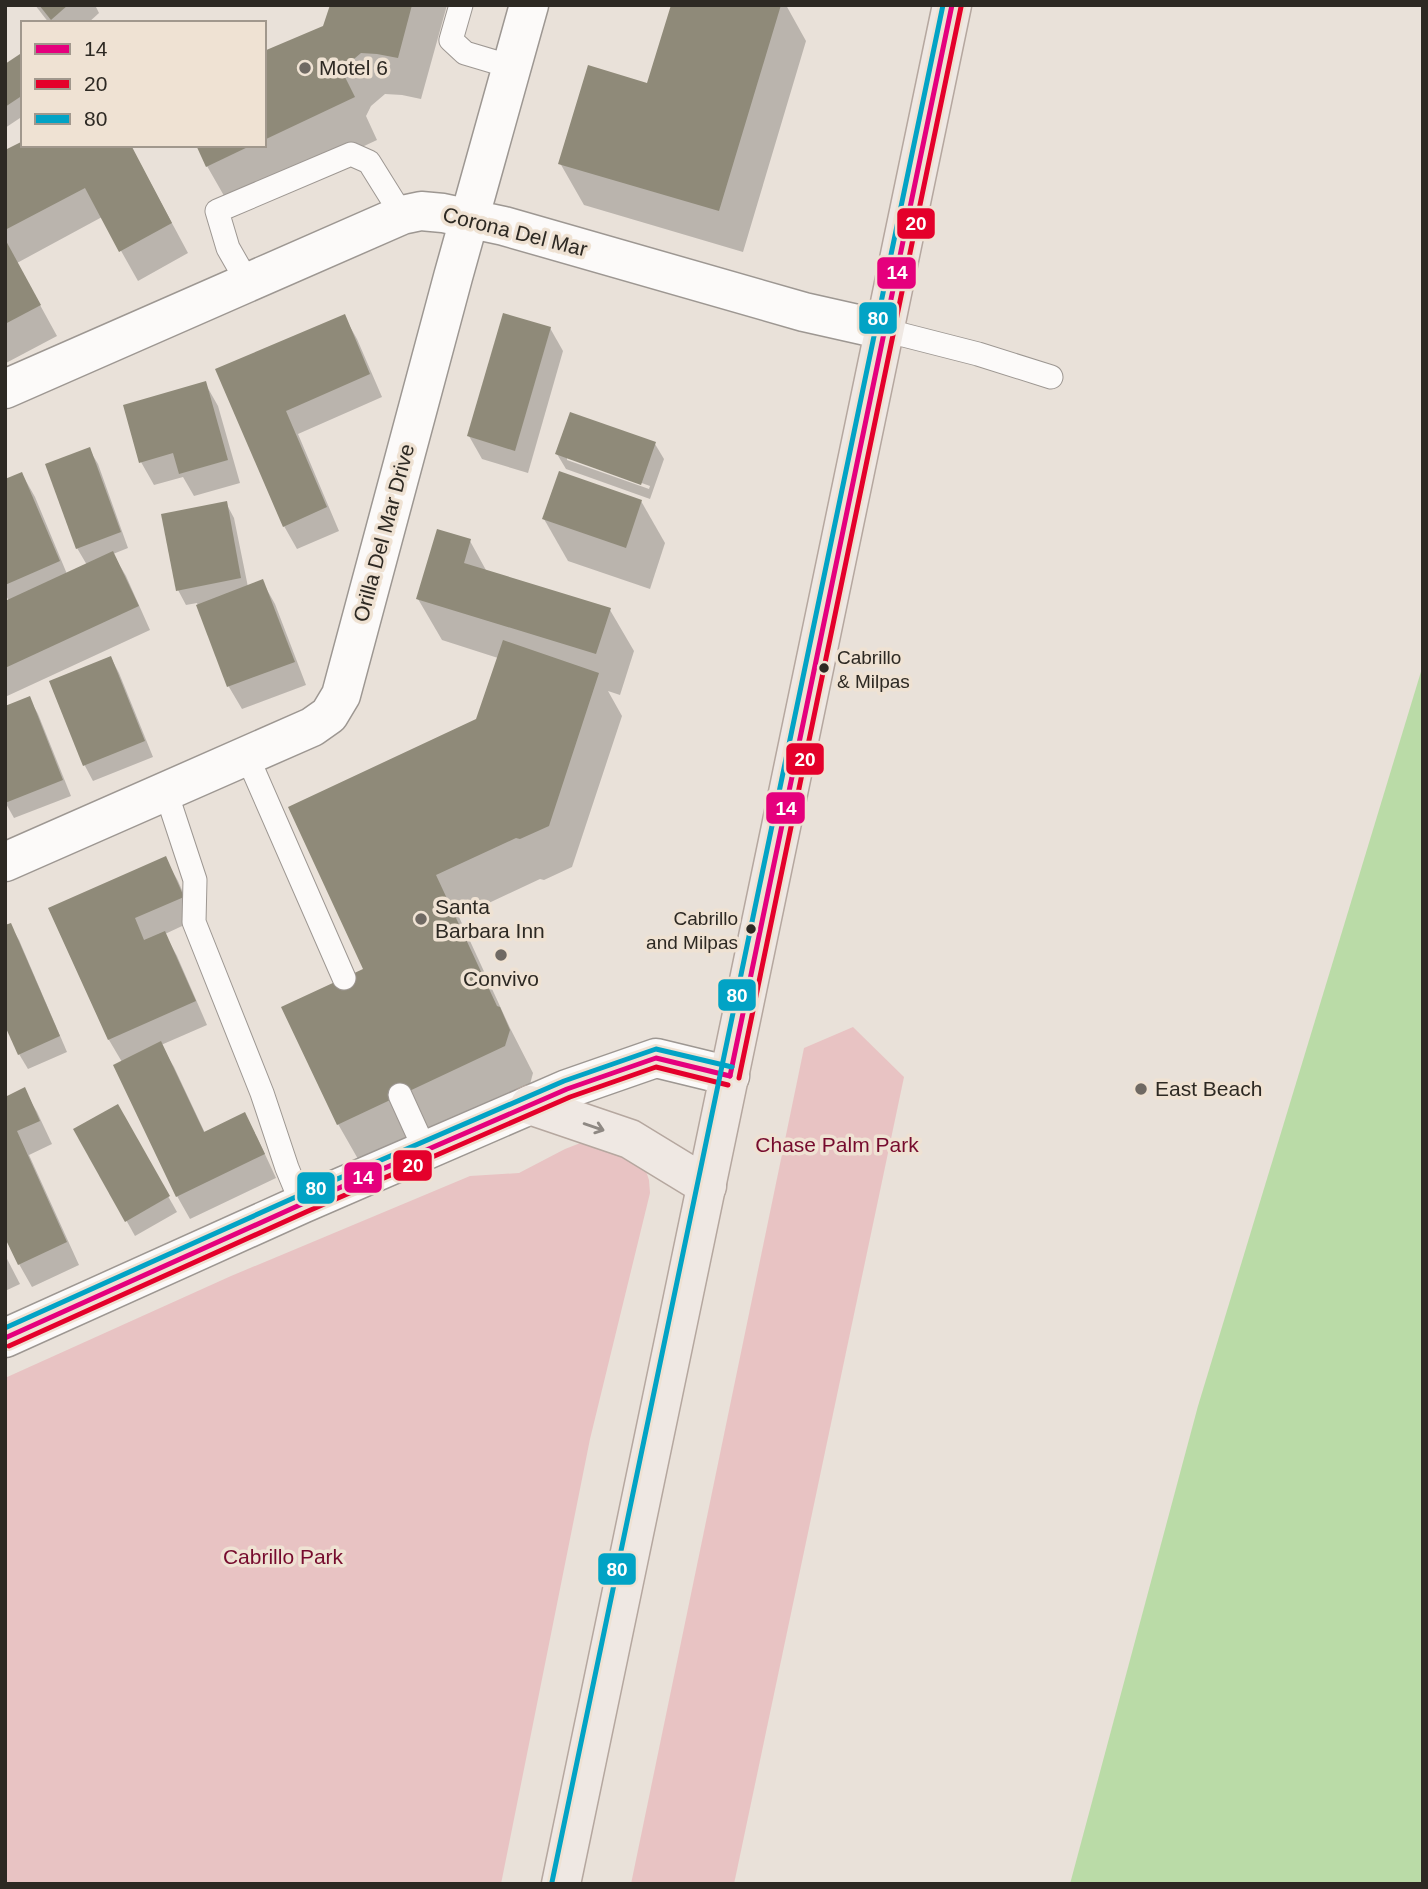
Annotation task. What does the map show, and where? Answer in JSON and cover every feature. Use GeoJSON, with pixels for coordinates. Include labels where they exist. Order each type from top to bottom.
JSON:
{"type":"FeatureCollection","features":[{"type":"Feature","properties":{"kind":"main road"},"geometry":{"type":"LineString","coordinates":[[561,1884],[952,5]]}},
{"type":"Feature","properties":{"kind":"main road"},"geometry":{"type":"LineString","coordinates":[[530,1105],[630,1139],[707,1186]]}},
{"type":"Feature","properties":{"kind":"street","name":"Orilla Del Mar Drive"},"geometry":{"type":"LineString","coordinates":[[5,862],[312,727],[329,715],[341,695],[529,5]]}},
{"type":"Feature","properties":{"kind":"street","name":"Corona Del Mar"},"geometry":{"type":"LineString","coordinates":[[5,389],[402,215],[421,211],[505,226],[804,312],[884,330]]}},
{"type":"Feature","properties":{"kind":"street"},"geometry":{"type":"LineString","coordinates":[[5,1338],[302,1204],[567,1089],[656,1059],[730,1076]]}},
{"type":"Feature","properties":{"kind":"lane"},"geometry":{"type":"LineString","coordinates":[[461,5],[451,40],[465,53],[512,67]]}},
{"type":"Feature","properties":{"kind":"lane"},"geometry":{"type":"LineString","coordinates":[[248,283],[228,248],[218,211],[351,154],[369,162],[402,215]]}},
{"type":"Feature","properties":{"kind":"lane"},"geometry":{"type":"LineString","coordinates":[[884,330],[978,354],[1051,377]]}},
{"type":"Feature","properties":{"kind":"lane"},"geometry":{"type":"LineString","coordinates":[[247,756],[344,978]]}},
{"type":"Feature","properties":{"kind":"lane"},"geometry":{"type":"LineString","coordinates":[[166,792],[195,880],[194,922],[262,1093],[302,1204]]}},
{"type":"Feature","properties":{"kind":"lane"},"geometry":{"type":"LineString","coordinates":[[400,1095],[425,1150]]}},
{"type":"Feature","properties":{"kind":"green space","name":"Chase Palm Park"},"geometry":{"type":"Polygon","coordinates":[[[853,1027],[904,1077],[734,1884],[631,1884],[804,1048],[853,1027]]]}},
{"type":"Feature","properties":{"kind":"green space","name":"Cabrillo Park"},"geometry":{"type":"Polygon","coordinates":[[[583,1142],[611,1142],[644,1165],[650,1193],[590,1439],[501,1884],[5,1884],[5,1378],[231,1276],[470,1176],[519,1173],[583,1142]]]}},
{"type":"Feature","properties":{"kind":"shaded area"},"geometry":{"type":"Polygon","coordinates":[[[1423,665],[1423,1884],[1070,1884],[1198,1406],[1423,665]]]}},
{"type":"Feature","properties":{"kind":"building"},"geometry":{"type":"Polygon","coordinates":[[[39,5],[68,5],[51,20],[39,5]]]}},
{"type":"Feature","properties":{"kind":"building","name":"Motel 6"},"geometry":{"type":"Polygon","coordinates":[[[330,5],[412,5],[398,58],[361,53],[348,64],[343,73],[355,97],[266,139],[266,50],[323,26],[330,5]]]}},
{"type":"Feature","properties":{"kind":"building"},"geometry":{"type":"Polygon","coordinates":[[[671,5],[781,5],[719,211],[558,164],[588,65],[647,83],[671,5]]]}},
{"type":"Feature","properties":{"kind":"building"},"geometry":{"type":"Polygon","coordinates":[[[21,53],[21,96],[5,107],[5,64],[21,53]]]}},
{"type":"Feature","properties":{"kind":"building"},"geometry":{"type":"Polygon","coordinates":[[[21,142],[21,147],[132,147],[172,223],[119,252],[85,188],[5,230],[5,150],[21,142]]]}},
{"type":"Feature","properties":{"kind":"building"},"geometry":{"type":"Polygon","coordinates":[[[197,147],[248,147],[206,167],[197,147]]]}},
{"type":"Feature","properties":{"kind":"building"},"geometry":{"type":"Polygon","coordinates":[[[5,239],[41,305],[5,324],[5,239]]]}},
{"type":"Feature","properties":{"kind":"building"},"geometry":{"type":"Polygon","coordinates":[[[503,313],[551,327],[515,451],[467,436],[503,313]]]}},
{"type":"Feature","properties":{"kind":"building"},"geometry":{"type":"Polygon","coordinates":[[[345,314],[370,374],[286,411],[327,507],[283,527],[215,369],[345,314]]]}},
{"type":"Feature","properties":{"kind":"building"},"geometry":{"type":"Polygon","coordinates":[[[206,381],[228,460],[179,474],[173,453],[139,463],[123,405],[206,381]]]}},
{"type":"Feature","properties":{"kind":"building"},"geometry":{"type":"Polygon","coordinates":[[[570,412],[656,442],[641,485],[555,454],[570,412]]]}},
{"type":"Feature","properties":{"kind":"building"},"geometry":{"type":"Polygon","coordinates":[[[90,447],[121,532],[76,549],[45,464],[90,447]]]}},
{"type":"Feature","properties":{"kind":"building"},"geometry":{"type":"Polygon","coordinates":[[[559,471],[642,500],[626,548],[542,519],[559,471]]]}},
{"type":"Feature","properties":{"kind":"building"},"geometry":{"type":"Polygon","coordinates":[[[22,472],[60,561],[5,585],[5,479],[22,472]]]}},
{"type":"Feature","properties":{"kind":"building"},"geometry":{"type":"Polygon","coordinates":[[[227,501],[241,578],[176,591],[161,514],[227,501]]]}},
{"type":"Feature","properties":{"kind":"building"},"geometry":{"type":"Polygon","coordinates":[[[437,529],[471,539],[464,563],[611,608],[596,654],[416,599],[437,529]]]}},
{"type":"Feature","properties":{"kind":"building"},"geometry":{"type":"Polygon","coordinates":[[[113,551],[139,606],[5,668],[5,601],[113,551]]]}},
{"type":"Feature","properties":{"kind":"building"},"geometry":{"type":"Polygon","coordinates":[[[263,579],[295,662],[227,687],[196,605],[263,579]]]}},
{"type":"Feature","properties":{"kind":"building"},"geometry":{"type":"Polygon","coordinates":[[[503,640],[599,673],[549,826],[520,839],[516,838],[436,875],[510,1030],[505,1046],[337,1125],[281,1007],[363,969],[288,807],[476,719],[503,640]]]}},
{"type":"Feature","properties":{"kind":"building"},"geometry":{"type":"Polygon","coordinates":[[[111,656],[145,741],[83,766],[49,681],[111,656]]]}},
{"type":"Feature","properties":{"kind":"building"},"geometry":{"type":"Polygon","coordinates":[[[30,696],[63,780],[5,803],[5,706],[30,696]]]}},
{"type":"Feature","properties":{"kind":"building"},"geometry":{"type":"Polygon","coordinates":[[[166,856],[184,897],[135,918],[144,940],[165,931],[196,1001],[108,1040],[48,908],[166,856]]]}},
{"type":"Feature","properties":{"kind":"building"},"geometry":{"type":"Polygon","coordinates":[[[11,923],[60,1036],[18,1055],[5,1026],[5,925],[11,923]]]}},
{"type":"Feature","properties":{"kind":"building"},"geometry":{"type":"Polygon","coordinates":[[[161,1041],[204,1132],[245,1112],[265,1154],[176,1197],[113,1065],[161,1041]]]}},
{"type":"Feature","properties":{"kind":"building"},"geometry":{"type":"Polygon","coordinates":[[[25,1087],[40,1121],[17,1131],[67,1242],[18,1265],[5,1238],[5,1097],[25,1087]]]}},
{"type":"Feature","properties":{"kind":"building"},"geometry":{"type":"Polygon","coordinates":[[[118,1104],[170,1196],[125,1222],[73,1129],[118,1104]]]}},
{"type":"Feature","properties":{"kind":"transit line","name":"80"},"geometry":{"type":"LineString","coordinates":[[552,1882],[943,5]]}},
{"type":"Feature","properties":{"kind":"transit line","name":"14"},"geometry":{"type":"LineString","coordinates":[[730,1076],[952,5]]}},
{"type":"Feature","properties":{"kind":"transit line","name":"20"},"geometry":{"type":"LineString","coordinates":[[739,1078],[961,7]]}},
{"type":"Feature","properties":{"kind":"transit line","name":"80"},"geometry":{"type":"LineString","coordinates":[[5,1328],[298,1196],[564,1081],[656,1049],[732,1067]]}},
{"type":"Feature","properties":{"kind":"transit line","name":"14"},"geometry":{"type":"LineString","coordinates":[[5,1338],[302,1204],[567,1089],[656,1058],[730,1076]]}},
{"type":"Feature","properties":{"kind":"transit line","name":"20"},"geometry":{"type":"LineString","coordinates":[[9,1346],[570,1097],[656,1067],[728,1085]]}},
{"type":"Feature","properties":{"kind":"place","name":"Motel 6"},"geometry":{"type":"Point","coordinates":[305,68]}},
{"type":"Feature","properties":{"kind":"place","name":"Cabrillo & Milpas"},"geometry":{"type":"Point","coordinates":[824,668]}},
{"type":"Feature","properties":{"kind":"place","name":"Santa Barbara Inn"},"geometry":{"type":"Point","coordinates":[421,919]}},
{"type":"Feature","properties":{"kind":"place","name":"Cabrillo and Milpas"},"geometry":{"type":"Point","coordinates":[751,929]}},
{"type":"Feature","properties":{"kind":"place","name":"Convivo"},"geometry":{"type":"Point","coordinates":[501,955]}},
{"type":"Feature","properties":{"kind":"place","name":"East Beach"},"geometry":{"type":"Point","coordinates":[1141,1089]}}]}
